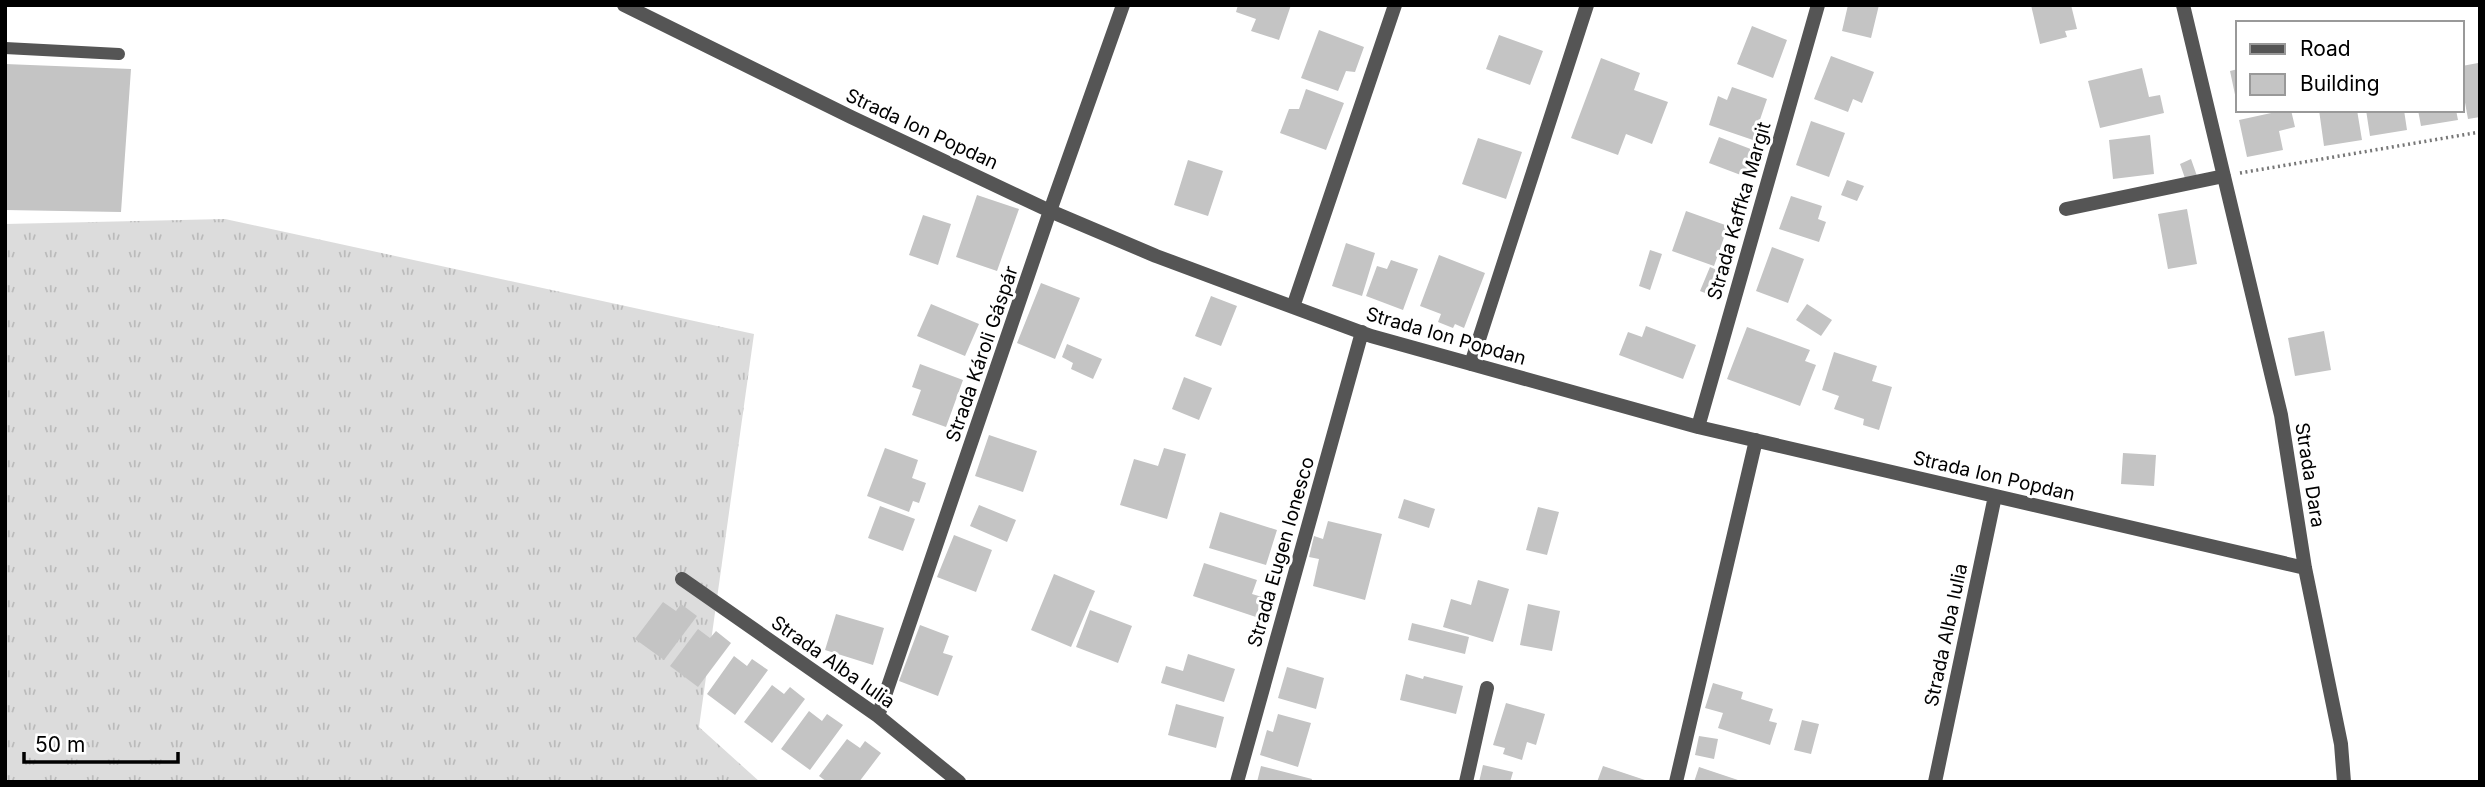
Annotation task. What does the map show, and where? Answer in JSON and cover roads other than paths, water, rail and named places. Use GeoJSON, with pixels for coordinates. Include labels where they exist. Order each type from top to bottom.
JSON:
{"type":"FeatureCollection","features":[{"type":"Feature","properties":{"kind":"street","name":"Strada Ion Popdan"},"geometry":{"type":"LineString","coordinates":[[624,5],[851,117],[1051,211],[1156,256],[1362,332],[1698,427],[2305,568]]}},
{"type":"Feature","properties":{"kind":"street","name":"Strada Károli Gáspár"},"geometry":{"type":"LineString","coordinates":[[878,716],[1124,5]]}},
{"type":"Feature","properties":{"kind":"street"},"geometry":{"type":"LineString","coordinates":[[1293,307],[1395,5]]}},
{"type":"Feature","properties":{"kind":"street"},"geometry":{"type":"LineString","coordinates":[[1471,363],[1587,5]]}},
{"type":"Feature","properties":{"kind":"street","name":"Strada Kaffka Margit"},"geometry":{"type":"LineString","coordinates":[[1698,427],[1818,5]]}},
{"type":"Feature","properties":{"kind":"street","name":"Strada Dara"},"geometry":{"type":"LineString","coordinates":[[2183,5],[2281,415],[2305,568],[2341,744],[2344,782]]}},
{"type":"Feature","properties":{"kind":"street"},"geometry":{"type":"LineString","coordinates":[[2066,209],[2224,176]]}},
{"type":"Feature","properties":{"kind":"street","name":"Strada Eugen Ionesco"},"geometry":{"type":"LineString","coordinates":[[1237,782],[1362,332]]}},
{"type":"Feature","properties":{"kind":"street"},"geometry":{"type":"LineString","coordinates":[[1676,782],[1756,440]]}},
{"type":"Feature","properties":{"kind":"street","name":"Strada Alba Iulia"},"geometry":{"type":"LineString","coordinates":[[1935,782],[1995,496]]}},
{"type":"Feature","properties":{"kind":"street","name":"Strada Alba Iulia"},"geometry":{"type":"LineString","coordinates":[[681,579],[878,716],[959,782]]}},
{"type":"Feature","properties":{"kind":"street"},"geometry":{"type":"LineString","coordinates":[[1466,782],[1486,688]]}},
{"type":"Feature","properties":{"kind":"lane"},"geometry":{"type":"LineString","coordinates":[[5,48],[119,54]]}}]}
